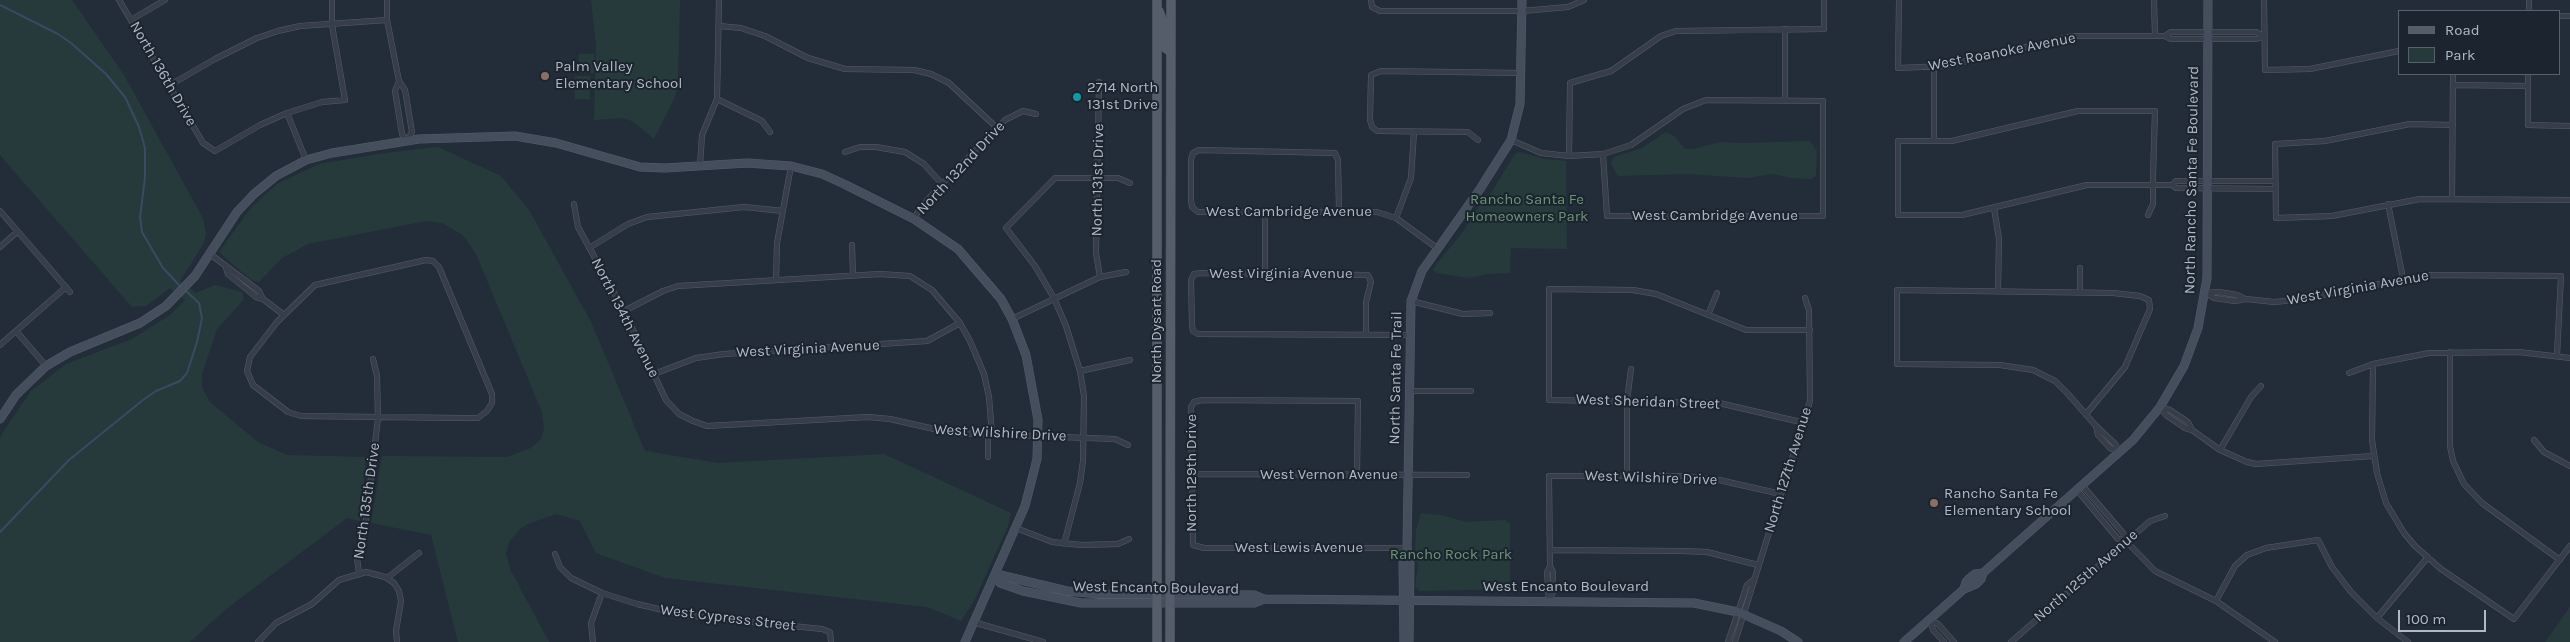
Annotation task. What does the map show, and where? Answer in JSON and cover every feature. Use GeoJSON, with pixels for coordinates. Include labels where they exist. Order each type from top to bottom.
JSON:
{"type":"FeatureCollection","features":[{"type":"Feature","properties":{"kind":"main road","name":"North Dysart Road"},"geometry":{"type":"LineString","coordinates":[[1170,642],[1171,0]]}},
{"type":"Feature","properties":{"kind":"main road","name":"North Dysart Road"},"geometry":{"type":"LineString","coordinates":[[1157,3],[1157,642]]}},
{"type":"Feature","properties":{"kind":"main road"},"geometry":{"type":"LineString","coordinates":[[1157,3],[1163,22],[1163,44],[1167,52],[1171,52]]}},
{"type":"Feature","properties":{"kind":"street","name":"North 136th Drive"},"geometry":{"type":"LineString","coordinates":[[119,0],[203,143],[208,148],[215,151],[260,125],[287,113]]}},
{"type":"Feature","properties":{"kind":"street"},"geometry":{"type":"LineString","coordinates":[[131,20],[165,0]]}},
{"type":"Feature","properties":{"kind":"street"},"geometry":{"type":"LineString","coordinates":[[306,160],[287,113],[322,102],[344,100],[332,25],[332,0]]}},
{"type":"Feature","properties":{"kind":"street"},"geometry":{"type":"LineString","coordinates":[[387,0],[387,20],[399,81],[405,90],[412,132],[407,142]]}},
{"type":"Feature","properties":{"kind":"street"},"geometry":{"type":"LineString","coordinates":[[700,166],[702,135],[718,98],[719,0]]}},
{"type":"Feature","properties":{"kind":"street"},"geometry":{"type":"LineString","coordinates":[[1371,0],[1372,7],[1380,11],[1522,11],[1568,7],[1584,0]]}},
{"type":"Feature","properties":{"kind":"street","name":"North Santa Fe Trail"},"geometry":{"type":"LineString","coordinates":[[1409,642],[1403,558],[1407,548],[1408,390],[1411,301],[1422,271],[1480,189],[1511,140],[1519,113],[1522,0]]}},
{"type":"Feature","properties":{"kind":"street"},"geometry":{"type":"LineString","coordinates":[[1569,156],[1570,83],[1612,71],[1661,36],[1676,31],[1824,29],[1824,0]]}},
{"type":"Feature","properties":{"kind":"street","name":"West Roanoke Avenue"},"geometry":{"type":"LineString","coordinates":[[1899,0],[1898,68],[1934,68],[2073,36],[2165,36],[2171,32],[2208,36],[2256,32],[2264,36]]}},
{"type":"Feature","properties":{"kind":"street"},"geometry":{"type":"LineString","coordinates":[[2154,0],[2155,36]]}},
{"type":"Feature","properties":{"kind":"street","name":"North Rancho Santa Fe Boulevard"},"geometry":{"type":"LineString","coordinates":[[1904,642],[1964,589],[1966,582],[1970,578],[1983,573],[2120,453],[2142,430],[2160,407],[2191,348],[2206,293],[2208,0]]}},
{"type":"Feature","properties":{"kind":"street"},"geometry":{"type":"LineString","coordinates":[[2264,0],[2264,70],[2310,69],[2398,50]]}},
{"type":"Feature","properties":{"kind":"street"},"geometry":{"type":"LineString","coordinates":[[170,85],[214,59],[257,38],[300,26],[387,20]]}},
{"type":"Feature","properties":{"kind":"street"},"geometry":{"type":"LineString","coordinates":[[719,26],[741,28],[765,36],[808,58],[845,69],[914,70],[931,74],[950,84],[996,127]]}},
{"type":"Feature","properties":{"kind":"street"},"geometry":{"type":"LineString","coordinates":[[1511,140],[1541,153],[1569,156],[1603,154],[1632,145],[1693,104],[1706,100],[1785,101],[1785,29]]}},
{"type":"Feature","properties":{"kind":"street"},"geometry":{"type":"LineString","coordinates":[[1934,68],[1934,141]]}},
{"type":"Feature","properties":{"kind":"street"},"geometry":{"type":"LineString","coordinates":[[1478,140],[1468,132],[1377,131],[1372,127],[1371,75],[1375,72],[1521,73]]}},
{"type":"Feature","properties":{"kind":"street"},"geometry":{"type":"LineString","coordinates":[[2452,198],[2453,75]]}},
{"type":"Feature","properties":{"kind":"street"},"geometry":{"type":"LineString","coordinates":[[2528,75],[2528,125],[2570,126]]}},
{"type":"Feature","properties":{"kind":"street"},"geometry":{"type":"LineString","coordinates":[[399,81],[395,91],[402,134],[407,142]]}},
{"type":"Feature","properties":{"kind":"street","name":"North 131st Drive"},"geometry":{"type":"LineString","coordinates":[[1099,82],[1096,253],[1100,277]]}},
{"type":"Feature","properties":{"kind":"street"},"geometry":{"type":"LineString","coordinates":[[2453,86],[2528,86]]}},
{"type":"Feature","properties":{"kind":"street"},"geometry":{"type":"LineString","coordinates":[[718,98],[762,121],[770,132]]}},
{"type":"Feature","properties":{"kind":"street","name":"West Cambridge Avenue"},"geometry":{"type":"LineString","coordinates":[[1603,154],[1607,216],[1823,216],[1823,101],[1785,101]]}},
{"type":"Feature","properties":{"kind":"street"},"geometry":{"type":"LineString","coordinates":[[2148,215],[2153,204],[2153,184],[2155,110],[2078,112],[1968,138],[1934,141],[1898,141],[1898,215],[1962,215],[2087,185],[2153,184],[2172,184],[2176,181],[2275,189]]}},
{"type":"Feature","properties":{"kind":"street","name":"North 132nd Drive"},"geometry":{"type":"LineString","coordinates":[[914,219],[920,208],[996,127],[1017,113],[1036,114]]}},
{"type":"Feature","properties":{"kind":"street"},"geometry":{"type":"LineString","coordinates":[[2453,125],[2410,124],[2325,141],[2275,144],[2276,218],[2332,216],[2420,199],[2570,200]]}},
{"type":"Feature","properties":{"kind":"street"},"geometry":{"type":"LineString","coordinates":[[1396,218],[1411,178],[1414,132]]}},
{"type":"Feature","properties":{"kind":"street"},"geometry":{"type":"LineString","coordinates":[[0,418],[20,390],[46,366],[70,352],[140,323],[178,295],[210,254],[237,212],[254,194],[276,176],[306,160],[332,153],[407,142],[459,136],[514,136],[556,142],[640,167],[747,163],[791,166],[822,174],[914,219],[947,241],[969,260],[996,294],[1012,320],[1030,368],[1038,420],[1038,436],[1032,480],[1016,528],[973,622],[966,642]]}},
{"type":"Feature","properties":{"kind":"street"},"geometry":{"type":"LineString","coordinates":[[845,152],[860,147],[876,147],[905,152],[924,164],[942,184]]}},
{"type":"Feature","properties":{"kind":"street","name":"West Cambridge Avenue"},"geometry":{"type":"LineString","coordinates":[[1339,212],[1338,160],[1335,153],[1200,150],[1193,153],[1191,159],[1192,207],[1198,212],[1265,212],[1339,212],[1376,212],[1396,218],[1437,248]]}},
{"type":"Feature","properties":{"kind":"street"},"geometry":{"type":"LineString","coordinates":[[776,280],[775,253],[791,166]]}},
{"type":"Feature","properties":{"kind":"street"},"geometry":{"type":"LineString","coordinates":[[1064,544],[1080,483],[1084,437],[1084,396],[1080,371],[1066,326],[1054,298],[1035,266],[1006,228],[1055,178],[1118,178],[1130,183]]}},
{"type":"Feature","properties":{"kind":"street"},"geometry":{"type":"LineString","coordinates":[[2208,185],[2275,181]]}},
{"type":"Feature","properties":{"kind":"street","name":"North 134th Avenue"},"geometry":{"type":"LineString","coordinates":[[574,204],[578,227],[624,311],[671,407],[693,421]]}},
{"type":"Feature","properties":{"kind":"street"},"geometry":{"type":"LineString","coordinates":[[2388,204],[2403,278]]}},
{"type":"Feature","properties":{"kind":"street"},"geometry":{"type":"LineString","coordinates":[[589,248],[628,224],[647,217],[744,207],[783,211]]}},
{"type":"Feature","properties":{"kind":"street"},"geometry":{"type":"LineString","coordinates":[[1994,208],[1999,239],[1998,291]]}},
{"type":"Feature","properties":{"kind":"street"},"geometry":{"type":"LineString","coordinates":[[0,211],[70,292]]}},
{"type":"Feature","properties":{"kind":"street"},"geometry":{"type":"LineString","coordinates":[[1265,212],[1265,273]]}},
{"type":"Feature","properties":{"kind":"street"},"geometry":{"type":"LineString","coordinates":[[0,247],[17,232]]}},
{"type":"Feature","properties":{"kind":"street"},"geometry":{"type":"LineString","coordinates":[[852,245],[853,276]]}},
{"type":"Feature","properties":{"kind":"street"},"geometry":{"type":"LineString","coordinates":[[210,254],[226,268],[233,270],[259,291],[263,299]]}},
{"type":"Feature","properties":{"kind":"street"},"geometry":{"type":"LineString","coordinates":[[432,261],[439,267],[443,276],[492,394],[492,403],[487,411],[478,418],[302,416],[288,412],[253,385],[247,371],[250,357],[284,315],[307,291],[323,282],[406,263],[432,261]]}},
{"type":"Feature","properties":{"kind":"street"},"geometry":{"type":"LineString","coordinates":[[226,268],[228,274],[242,286],[284,315]]}},
{"type":"Feature","properties":{"kind":"street"},"geometry":{"type":"LineString","coordinates":[[2080,268],[2080,292]]}},
{"type":"Feature","properties":{"kind":"street"},"geometry":{"type":"LineString","coordinates":[[1012,320],[1100,277],[1126,272]]}},
{"type":"Feature","properties":{"kind":"street","name":"West Virginia Avenue"},"geometry":{"type":"LineString","coordinates":[[1265,273],[1368,275],[1371,282],[1366,308],[1366,334],[1198,334],[1193,331],[1191,280],[1194,274],[1265,273]]}},
{"type":"Feature","properties":{"kind":"street"},"geometry":{"type":"LineString","coordinates":[[624,311],[678,286],[896,274],[910,276],[932,290],[960,323],[984,374],[989,397],[990,434],[988,457]]}},
{"type":"Feature","properties":{"kind":"street","name":"West Virginia Avenue"},"geometry":{"type":"LineString","coordinates":[[2206,293],[2228,293],[2246,299],[2274,302],[2295,300],[2403,278],[2436,274],[2561,276],[2557,355]]}},
{"type":"Feature","properties":{"kind":"street"},"geometry":{"type":"LineString","coordinates":[[242,286],[247,281]]}},
{"type":"Feature","properties":{"kind":"street"},"geometry":{"type":"LineString","coordinates":[[0,345],[66,287]]}},
{"type":"Feature","properties":{"kind":"street","name":"West Sheridan Street"},"geometry":{"type":"LineString","coordinates":[[1708,315],[1656,294],[1633,290],[1549,289],[1549,400],[1719,403],[1805,423]]}},
{"type":"Feature","properties":{"kind":"street"},"geometry":{"type":"LineString","coordinates":[[2086,414],[2125,367],[2150,309],[2149,300],[2131,295],[2080,292],[1897,290],[1896,364],[2000,365],[2024,368],[2054,382],[2115,444],[2120,453]]}},
{"type":"Feature","properties":{"kind":"street"},"geometry":{"type":"LineString","coordinates":[[1717,292],[1708,315],[1746,330],[1810,330]]}},
{"type":"Feature","properties":{"kind":"street","name":"North 127th Avenue"},"geometry":{"type":"LineString","coordinates":[[1735,642],[1747,585],[1753,580],[1805,423],[1810,401],[1810,330],[1809,310],[1805,298]]}},
{"type":"Feature","properties":{"kind":"street"},"geometry":{"type":"LineString","coordinates":[[1411,301],[1463,314],[1490,313]]}},
{"type":"Feature","properties":{"kind":"street","name":"West Virginia Avenue"},"geometry":{"type":"LineString","coordinates":[[654,374],[696,358],[724,354],[927,341],[960,323]]}},
{"type":"Feature","properties":{"kind":"street"},"geometry":{"type":"LineString","coordinates":[[16,331],[46,366]]}},
{"type":"Feature","properties":{"kind":"street"},"geometry":{"type":"LineString","coordinates":[[1366,334],[1409,335]]}},
{"type":"Feature","properties":{"kind":"street"},"geometry":{"type":"LineString","coordinates":[[2450,352],[2450,446],[2453,461],[2464,484],[2482,503],[2560,560]]}},
{"type":"Feature","properties":{"kind":"street"},"geometry":{"type":"LineString","coordinates":[[2350,373],[2373,364],[2410,356],[2450,352],[2557,355],[2570,358]]}},
{"type":"Feature","properties":{"kind":"street","name":"North 135th Drive"},"geometry":{"type":"LineString","coordinates":[[373,359],[378,385],[378,418],[366,520],[356,558],[359,573],[376,573],[387,578]]}},
{"type":"Feature","properties":{"kind":"street"},"geometry":{"type":"LineString","coordinates":[[1080,371],[1130,360]]}},
{"type":"Feature","properties":{"kind":"street"},"geometry":{"type":"LineString","coordinates":[[2373,364],[2373,456],[2386,503],[2404,534],[2428,557],[2474,593],[2514,619],[2570,546]]}},
{"type":"Feature","properties":{"kind":"street"},"geometry":{"type":"LineString","coordinates":[[1626,475],[1627,401],[1631,369]]}},
{"type":"Feature","properties":{"kind":"street"},"geometry":{"type":"LineString","coordinates":[[2220,450],[2251,397],[2261,386]]}},
{"type":"Feature","properties":{"kind":"street"},"geometry":{"type":"LineString","coordinates":[[1408,390],[1471,391]]}},
{"type":"Feature","properties":{"kind":"street","name":"North 129th Drive"},"geometry":{"type":"LineString","coordinates":[[1193,545],[1191,407],[1194,402],[1202,400],[1358,401],[1357,475]]}},
{"type":"Feature","properties":{"kind":"street"},"geometry":{"type":"LineString","coordinates":[[2160,407],[2170,410],[2188,422],[2192,430],[2238,460],[2256,464],[2373,456]]}},
{"type":"Feature","properties":{"kind":"street","name":"West Wilshire Drive"},"geometry":{"type":"LineString","coordinates":[[693,421],[707,426],[868,417],[890,419],[938,431],[1116,439],[1128,445]]}},
{"type":"Feature","properties":{"kind":"street"},"geometry":{"type":"LineString","coordinates":[[2534,440],[2544,452],[2570,466]]}},
{"type":"Feature","properties":{"kind":"street","name":"West Vernon Avenue"},"geometry":{"type":"LineString","coordinates":[[1191,474],[1467,475]]}},
{"type":"Feature","properties":{"kind":"street","name":"West Wilshire Drive"},"geometry":{"type":"LineString","coordinates":[[1550,550],[1549,476],[1626,475],[1719,480],[1781,494]]}},
{"type":"Feature","properties":{"kind":"street"},"geometry":{"type":"LineString","coordinates":[[2079,487],[2123,533],[2126,540],[2155,571],[2216,601],[2275,642]]}},
{"type":"Feature","properties":{"kind":"street","name":"North 125th Avenue"},"geometry":{"type":"LineString","coordinates":[[2011,642],[2126,540],[2150,521],[2165,516]]}},
{"type":"Feature","properties":{"kind":"street"},"geometry":{"type":"LineString","coordinates":[[1016,528],[1037,538],[1064,544],[1101,546],[1118,544],[1129,539]]}},
{"type":"Feature","properties":{"kind":"street"},"geometry":{"type":"LineString","coordinates":[[2216,601],[2235,566],[2247,555],[2266,548],[2318,540],[2332,567],[2351,592],[2377,618],[2408,642]]}},
{"type":"Feature","properties":{"kind":"street","name":"West Lewis Avenue"},"geometry":{"type":"LineString","coordinates":[[1193,545],[1204,548],[1407,548]]}},
{"type":"Feature","properties":{"kind":"street"},"geometry":{"type":"LineString","coordinates":[[1549,601],[1547,572],[1550,566],[1550,550],[1690,551],[1729,557],[1758,565]]}},
{"type":"Feature","properties":{"kind":"street"},"geometry":{"type":"LineString","coordinates":[[397,642],[396,631],[401,601],[394,583],[387,578],[419,553]]}},
{"type":"Feature","properties":{"kind":"street","name":"West Cypress Street"},"geometry":{"type":"LineString","coordinates":[[554,554],[560,567],[571,578],[602,592],[637,604],[684,615],[822,629],[830,632],[831,642]]}},
{"type":"Feature","properties":{"kind":"street"},"geometry":{"type":"LineString","coordinates":[[2377,618],[2428,557]]}},
{"type":"Feature","properties":{"kind":"street"},"geometry":{"type":"LineString","coordinates":[[258,642],[276,623],[312,604],[339,580],[359,573]]}},
{"type":"Feature","properties":{"kind":"street","name":"West Encanto Boulevard"},"geometry":{"type":"LineString","coordinates":[[996,574],[1000,582],[1058,600],[1096,604],[1157,599],[1254,603],[1264,599],[1676,602],[1710,605],[1741,613],[1781,631],[1798,642]]}},
{"type":"Feature","properties":{"kind":"street"},"geometry":{"type":"LineString","coordinates":[[593,642],[591,623],[602,592]]}},
{"type":"Feature","properties":{"kind":"street","name":"North Santa Fe Trail"},"geometry":{"type":"LineString","coordinates":[[1404,642],[1406,600]]}},
{"type":"Feature","properties":{"kind":"street","name":"North 127th Avenue"},"geometry":{"type":"LineString","coordinates":[[1728,642],[1741,613]]}},
{"type":"Feature","properties":{"kind":"street"},"geometry":{"type":"LineString","coordinates":[[1929,620],[1933,630],[1944,642]]}},
{"type":"Feature","properties":{"kind":"street"},"geometry":{"type":"LineString","coordinates":[[1929,620],[1938,624],[1954,642]]}},
{"type":"Feature","properties":{"kind":"street"},"geometry":{"type":"LineString","coordinates":[[973,622],[1043,642]]}},
{"type":"Feature","properties":{"kind":"green space"},"geometry":{"type":"Polygon","coordinates":[[[0,0],[72,0],[124,75],[203,218],[206,233],[204,243],[180,281],[196,293],[215,285],[242,292],[244,299],[217,329],[202,374],[202,388],[210,402],[258,442],[287,455],[366,457],[360,521],[347,518],[226,609],[190,642],[0,642],[0,438],[3,432],[31,391],[66,364],[132,339],[170,315],[185,300],[170,288],[146,306],[132,307],[0,155],[0,0]]]}},
{"type":"Feature","properties":{"kind":"green space"},"geometry":{"type":"Polygon","coordinates":[[[591,0],[680,0],[678,84],[675,97],[654,139],[632,121],[623,118],[594,120],[596,45],[591,0]]]}},
{"type":"Feature","properties":{"kind":"green space"},"geometry":{"type":"Polygon","coordinates":[[[579,54],[594,54],[594,73],[579,73],[579,54]]]}},
{"type":"Feature","properties":{"kind":"green space"},"geometry":{"type":"Polygon","coordinates":[[[575,76],[590,76],[590,99],[575,99],[575,76]]]}},
{"type":"Feature","properties":{"kind":"green space"},"geometry":{"type":"Polygon","coordinates":[[[1666,132],[1674,136],[1685,149],[1694,149],[1720,142],[1810,141],[1817,151],[1816,176],[1811,179],[1791,178],[1773,174],[1747,178],[1687,174],[1618,176],[1611,163],[1614,157],[1642,148],[1666,132]]]}},
{"type":"Feature","properties":{"kind":"green space"},"geometry":{"type":"Polygon","coordinates":[[[438,147],[501,176],[529,210],[591,322],[645,451],[718,463],[884,454],[1011,513],[1008,526],[975,599],[961,621],[927,607],[665,578],[596,553],[580,521],[556,514],[528,524],[520,529],[509,542],[506,554],[511,571],[549,642],[458,642],[431,535],[371,523],[382,456],[507,457],[531,448],[541,439],[544,429],[542,412],[476,254],[463,235],[442,223],[426,221],[308,244],[282,258],[259,282],[251,280],[219,252],[250,209],[277,184],[319,164],[378,154],[438,147]]]}},
{"type":"Feature","properties":{"kind":"green space","name":"Rancho Santa Fe Homeowners Park"},"geometry":{"type":"Polygon","coordinates":[[[1519,152],[1545,159],[1566,161],[1567,249],[1511,248],[1510,273],[1487,274],[1469,278],[1437,273],[1433,270],[1438,262],[1462,233],[1483,200],[1491,193],[1515,154],[1519,152]]]}},
{"type":"Feature","properties":{"kind":"green space","name":"Rancho Rock Park"},"geometry":{"type":"Polygon","coordinates":[[[1421,513],[1441,515],[1466,522],[1505,520],[1510,524],[1510,589],[1419,591],[1415,586],[1418,566],[1415,547],[1416,530],[1421,513]]]}},
{"type":"Feature","properties":{"kind":"green space"},"geometry":{"type":"Polygon","coordinates":[[[2570,607],[2570,642],[2545,642],[2570,607]]]}},
{"type":"Feature","properties":{"kind":"waterway"},"geometry":{"type":"LineString","coordinates":[[0,5],[58,34],[71,43],[106,74],[125,97],[139,127],[145,148],[145,178],[140,217],[142,232],[163,268],[180,286]]}},
{"type":"Feature","properties":{"kind":"waterway"},"geometry":{"type":"LineString","coordinates":[[0,532],[69,460],[143,400],[156,391],[180,381],[187,373],[202,318],[199,303],[186,291]]}},
{"type":"Feature","properties":{"kind":"place","name":"Palm Valley Elementary School"},"geometry":{"type":"Point","coordinates":[545,76]}},
{"type":"Feature","properties":{"kind":"place","name":"2714 North 131st Drive"},"geometry":{"type":"Point","coordinates":[1077,97]}},
{"type":"Feature","properties":{"kind":"place","name":"Rancho Santa Fe Elementary School"},"geometry":{"type":"Point","coordinates":[1934,503]}}]}
